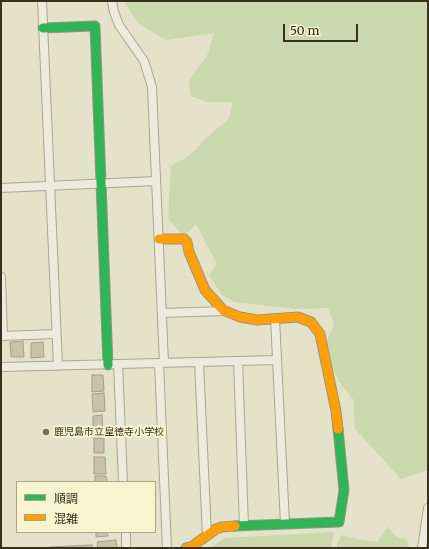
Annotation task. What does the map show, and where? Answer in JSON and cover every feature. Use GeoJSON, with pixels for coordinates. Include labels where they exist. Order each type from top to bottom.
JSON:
{"type":"FeatureCollection","features":[{"type":"Feature","properties":{"kind":"street"},"geometry":{"type":"LineString","coordinates":[[42,1],[58,366]]}},
{"type":"Feature","properties":{"kind":"street"},"geometry":{"type":"LineString","coordinates":[[112,1],[119,25],[144,61],[152,87],[162,314],[167,548]]}},
{"type":"Feature","properties":{"kind":"street"},"geometry":{"type":"LineString","coordinates":[[43,28],[95,26],[108,365]]}},
{"type":"Feature","properties":{"kind":"street"},"geometry":{"type":"LineString","coordinates":[[1,188],[156,181]]}},
{"type":"Feature","properties":{"kind":"street"},"geometry":{"type":"LineString","coordinates":[[159,239],[184,239],[187,242],[189,252],[205,290],[216,303],[226,311],[249,319],[257,320],[298,317],[311,322],[320,334],[336,411],[344,490],[339,522],[244,526],[216,529],[191,547],[186,548]]}},
{"type":"Feature","properties":{"kind":"street"},"geometry":{"type":"LineString","coordinates":[[1,276],[2,336],[56,334]]}},
{"type":"Feature","properties":{"kind":"street"},"geometry":{"type":"LineString","coordinates":[[162,314],[226,311]]}},
{"type":"Feature","properties":{"kind":"street"},"geometry":{"type":"LineString","coordinates":[[276,318],[285,524]]}},
{"type":"Feature","properties":{"kind":"street"},"geometry":{"type":"LineString","coordinates":[[1,367],[277,360]]}},
{"type":"Feature","properties":{"kind":"street"},"geometry":{"type":"LineString","coordinates":[[238,361],[244,526]]}},
{"type":"Feature","properties":{"kind":"street"},"geometry":{"type":"LineString","coordinates":[[199,362],[207,536]]}},
{"type":"Feature","properties":{"kind":"street"},"geometry":{"type":"LineString","coordinates":[[118,364],[124,481]]}},
{"type":"Feature","properties":{"kind":"street"},"geometry":{"type":"LineString","coordinates":[[422,548],[428,508]]}},
{"type":"Feature","properties":{"kind":"street"},"geometry":{"type":"LineString","coordinates":[[126,533],[126,548]]}},
{"type":"Feature","properties":{"kind":"green space"},"geometry":{"type":"Polygon","coordinates":[[[124,1],[428,1],[428,470],[401,479],[355,429],[353,399],[340,383],[333,369],[327,341],[334,324],[328,308],[297,309],[234,302],[222,295],[209,275],[217,264],[196,224],[184,236],[168,219],[171,166],[189,156],[209,135],[229,119],[233,102],[207,102],[191,96],[189,80],[207,56],[214,33],[166,40],[138,23],[124,1]]]}},
{"type":"Feature","properties":{"kind":"green space"},"geometry":{"type":"Polygon","coordinates":[[[388,527],[397,537],[407,539],[409,548],[337,548],[337,544],[342,535],[377,542],[388,527]]]}},
{"type":"Feature","properties":{"kind":"green space"},"geometry":{"type":"Polygon","coordinates":[[[334,532],[331,548],[210,548],[225,538],[334,532]]]}},
{"type":"Feature","properties":{"kind":"building"},"geometry":{"type":"Polygon","coordinates":[[[23,341],[24,357],[11,357],[10,342],[23,341]]]}},
{"type":"Feature","properties":{"kind":"building"},"geometry":{"type":"Polygon","coordinates":[[[43,342],[44,357],[31,358],[31,343],[43,342]]]}},
{"type":"Feature","properties":{"kind":"building"},"geometry":{"type":"Polygon","coordinates":[[[92,375],[103,375],[104,391],[92,392],[92,375]]]}},
{"type":"Feature","properties":{"kind":"building"},"geometry":{"type":"Polygon","coordinates":[[[104,393],[105,411],[93,412],[92,394],[104,393]]]}},
{"type":"Feature","properties":{"kind":"building"},"geometry":{"type":"Polygon","coordinates":[[[102,415],[103,432],[93,432],[93,416],[102,415]]]}},
{"type":"Feature","properties":{"kind":"building"},"geometry":{"type":"Polygon","coordinates":[[[94,438],[104,438],[104,453],[94,453],[94,438]]]}},
{"type":"Feature","properties":{"kind":"building"},"geometry":{"type":"Polygon","coordinates":[[[94,457],[105,457],[106,474],[94,474],[94,457]]]}},
{"type":"Feature","properties":{"kind":"building"},"geometry":{"type":"Polygon","coordinates":[[[95,476],[106,476],[107,481],[95,481],[95,476]]]}},
{"type":"Feature","properties":{"kind":"building"},"geometry":{"type":"Polygon","coordinates":[[[96,533],[107,533],[108,536],[96,537],[96,533]]]}},
{"type":"Feature","properties":{"kind":"building"},"geometry":{"type":"Polygon","coordinates":[[[116,540],[117,548],[98,548],[97,542],[116,540]]]}},
{"type":"Feature","properties":{"kind":"building"},"geometry":{"type":"Polygon","coordinates":[[[92,545],[92,548],[49,548],[49,547],[92,545]]]}},
{"type":"Feature","properties":{"kind":"traffic: fast"},"geometry":{"type":"LineString","coordinates":[[43,28],[95,26],[108,365]]}},
{"type":"Feature","properties":{"kind":"traffic: fast"},"geometry":{"type":"LineString","coordinates":[[235,526],[339,522],[344,490],[338,429]]}},
{"type":"Feature","properties":{"kind":"traffic: slow"},"geometry":{"type":"LineString","coordinates":[[159,239],[184,239],[187,242],[189,252],[205,290],[223,310],[240,317],[257,320],[298,317],[311,322],[320,334],[336,411],[338,429]]}},
{"type":"Feature","properties":{"kind":"traffic: slow"},"geometry":{"type":"LineString","coordinates":[[186,548],[191,547],[216,529],[235,526]]}},
{"type":"Feature","properties":{"kind":"place","name":"鹿児島市立皇徳寺小学校"},"geometry":{"type":"Point","coordinates":[46,432]}}]}
